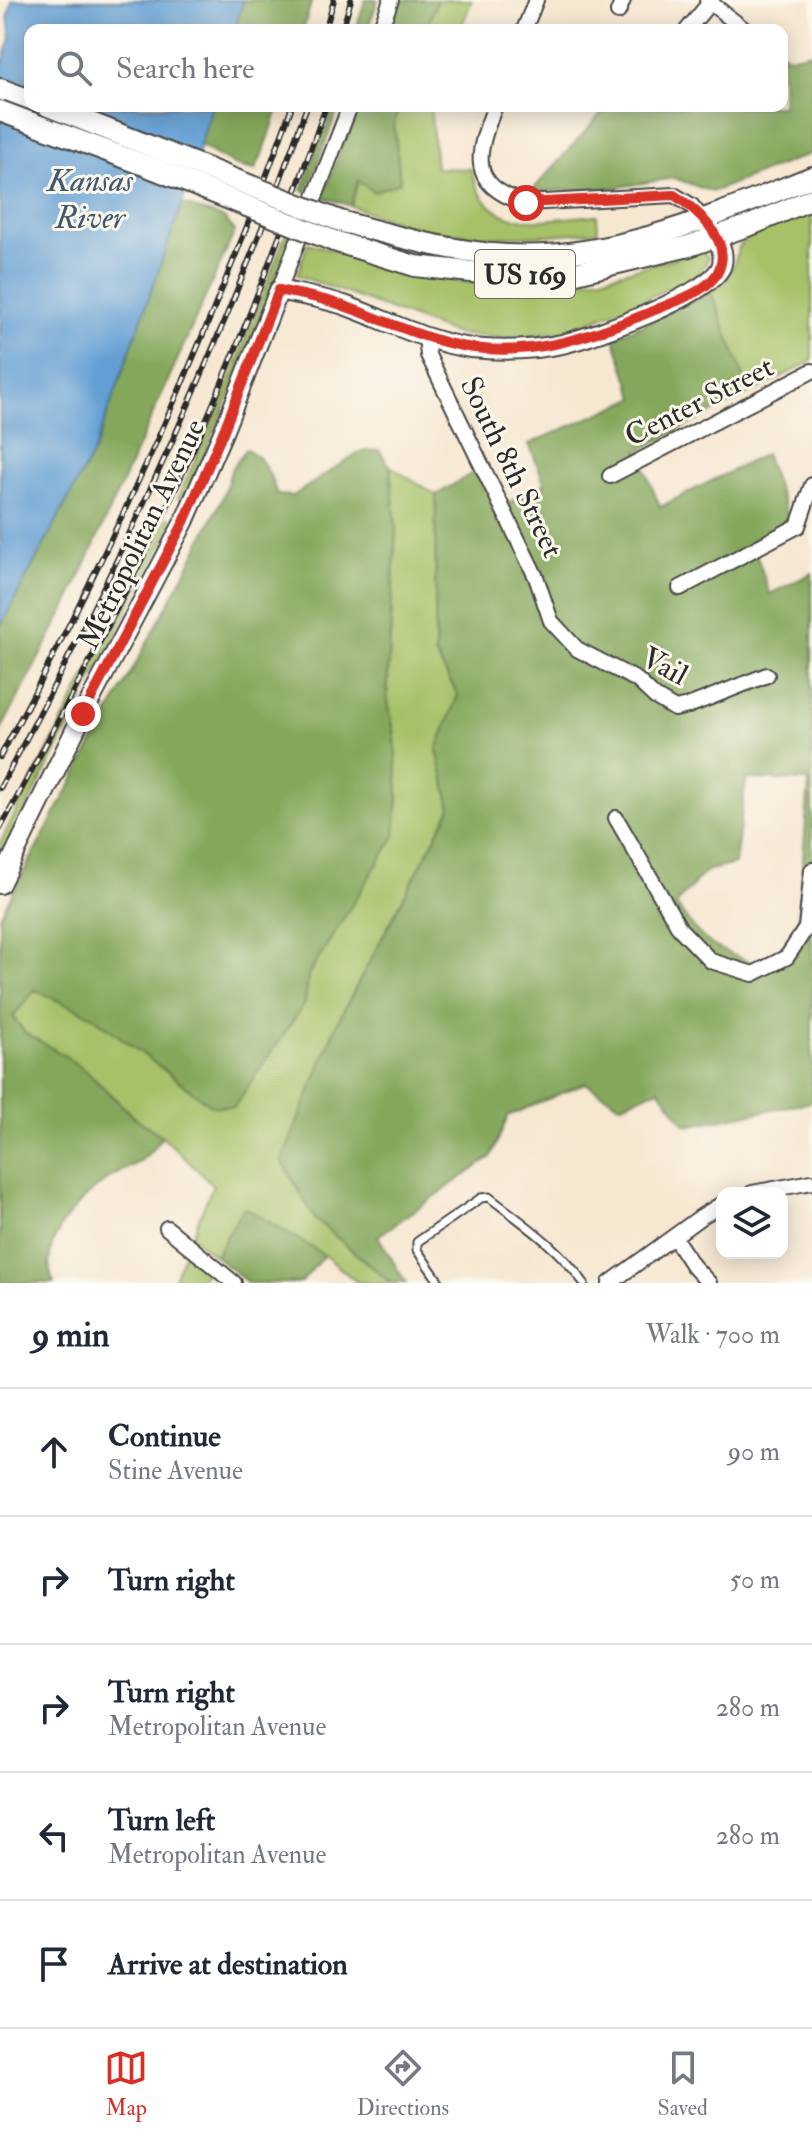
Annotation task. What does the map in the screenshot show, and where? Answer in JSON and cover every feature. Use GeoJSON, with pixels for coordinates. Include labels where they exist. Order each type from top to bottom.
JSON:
{"type":"FeatureCollection","features":[{"type":"Feature","properties":{"kind":"main road"},"geometry":{"type":"LineString","coordinates":[[0,89],[24,98]]}},
{"type":"Feature","properties":{"kind":"main road","name":"US 169"},"geometry":{"type":"LineString","coordinates":[[0,111],[337,231],[509,255],[584,251],[678,228],[812,177]]}},
{"type":"Feature","properties":{"kind":"main road","name":"US 169"},"geometry":{"type":"LineString","coordinates":[[62,112],[415,266],[490,274],[572,274],[689,246],[812,199]]}},
{"type":"Feature","properties":{"kind":"main road"},"geometry":{"type":"LineString","coordinates":[[279,290],[342,305],[426,337],[471,348],[515,349],[561,344],[596,334],[689,295],[711,280],[722,264],[717,236],[703,220]]}},
{"type":"Feature","properties":{"kind":"main road","name":"Metropolitan Avenue"},"geometry":{"type":"LineString","coordinates":[[0,884],[83,714],[184,522],[279,290]]}},
{"type":"Feature","properties":{"kind":"street"},"geometry":{"type":"LineString","coordinates":[[382,24],[391,0]]}},
{"type":"Feature","properties":{"kind":"street"},"geometry":{"type":"LineString","coordinates":[[526,24],[536,0]]}},
{"type":"Feature","properties":{"kind":"street"},"geometry":{"type":"LineString","coordinates":[[692,24],[710,1],[738,24]]}},
{"type":"Feature","properties":{"kind":"street","name":"Metropolitan Avenue"},"geometry":{"type":"LineString","coordinates":[[279,290],[348,112]]}},
{"type":"Feature","properties":{"kind":"street"},"geometry":{"type":"LineString","coordinates":[[493,112],[482,138],[480,163],[486,180],[503,197],[526,203],[674,195],[692,206],[703,220]]}},
{"type":"Feature","properties":{"kind":"street","name":"South 8th Street"},"geometry":{"type":"LineString","coordinates":[[426,337],[428,355],[536,577],[551,621]]}},
{"type":"Feature","properties":{"kind":"street","name":"Center Street"},"geometry":{"type":"LineString","coordinates":[[610,476],[812,371]]}},
{"type":"Feature","properties":{"kind":"street"},"geometry":{"type":"LineString","coordinates":[[680,588],[798,526],[812,485]]}},
{"type":"Feature","properties":{"kind":"street","name":"Vail"},"geometry":{"type":"LineString","coordinates":[[551,621],[577,649],[637,680],[655,697],[675,709],[767,675]]}},
{"type":"Feature","properties":{"kind":"street"},"geometry":{"type":"LineString","coordinates":[[616,818],[680,929],[711,961],[753,974],[787,957],[806,928],[812,870]]}},
{"type":"Feature","properties":{"kind":"street"},"geometry":{"type":"LineString","coordinates":[[785,1187],[812,1182]]}},
{"type":"Feature","properties":{"kind":"street"},"geometry":{"type":"LineString","coordinates":[[610,1283],[716,1208]]}},
{"type":"Feature","properties":{"kind":"street"},"geometry":{"type":"LineString","coordinates":[[167,1228],[234,1283]]}},
{"type":"Feature","properties":{"kind":"street"},"geometry":{"type":"LineString","coordinates":[[674,1237],[693,1266],[709,1283]]}},
{"type":"Feature","properties":{"kind":"lane"},"geometry":{"type":"LineString","coordinates":[[440,1283],[417,1250],[417,1242],[481,1198],[489,1197],[549,1243],[584,1283]]}},
{"type":"Feature","properties":{"kind":"green space"},"geometry":{"type":"Polygon","coordinates":[[[243,0],[312,0],[305,24],[237,24],[243,0]]]}},
{"type":"Feature","properties":{"kind":"green space"},"geometry":{"type":"Polygon","coordinates":[[[365,0],[378,0],[369,24],[358,24],[365,0]]]}},
{"type":"Feature","properties":{"kind":"green space"},"geometry":{"type":"Polygon","coordinates":[[[397,0],[437,0],[428,24],[387,24],[397,0]]]}},
{"type":"Feature","properties":{"kind":"green space"},"geometry":{"type":"Polygon","coordinates":[[[437,0],[472,0],[462,24],[428,24],[437,0]]]}},
{"type":"Feature","properties":{"kind":"green space"},"geometry":{"type":"Polygon","coordinates":[[[812,52],[812,153],[712,192],[674,178],[613,188],[531,192],[603,112],[788,112],[788,56],[812,52]]]}},
{"type":"Feature","properties":{"kind":"green space"},"geometry":{"type":"Polygon","coordinates":[[[210,112],[277,112],[255,170],[236,166],[199,145],[210,112]]]}},
{"type":"Feature","properties":{"kind":"green space"},"geometry":{"type":"Polygon","coordinates":[[[331,112],[337,112],[307,192],[302,190],[331,112]]]}},
{"type":"Feature","properties":{"kind":"green space"},"geometry":{"type":"Polygon","coordinates":[[[355,112],[398,112],[394,122],[400,182],[374,192],[358,181],[351,206],[323,197],[355,112]]]}},
{"type":"Feature","properties":{"kind":"green space"},"geometry":{"type":"Polygon","coordinates":[[[398,112],[431,112],[436,168],[471,169],[479,191],[490,205],[503,214],[537,220],[597,215],[598,231],[527,236],[458,234],[403,224],[351,206],[357,181],[400,182],[394,122],[398,112]]]}},
{"type":"Feature","properties":{"kind":"green space"},"geometry":{"type":"Polygon","coordinates":[[[182,204],[224,218],[235,231],[69,601],[0,732],[0,627],[95,449],[182,204]]]}},
{"type":"Feature","properties":{"kind":"green space"},"geometry":{"type":"Polygon","coordinates":[[[812,209],[812,361],[750,393],[711,292],[727,278],[738,248],[746,238],[812,209]]]}},
{"type":"Feature","properties":{"kind":"green space"},"geometry":{"type":"Polygon","coordinates":[[[287,231],[292,233],[229,397],[184,500],[178,498],[220,406],[287,231]]]}},
{"type":"Feature","properties":{"kind":"green space"},"geometry":{"type":"Polygon","coordinates":[[[308,243],[420,276],[476,283],[547,285],[604,277],[703,251],[708,258],[695,278],[565,332],[503,338],[456,334],[297,275],[308,243]]]}},
{"type":"Feature","properties":{"kind":"green space"},"geometry":{"type":"Polygon","coordinates":[[[711,292],[750,393],[638,451],[660,507],[765,454],[789,519],[752,542],[770,594],[812,573],[812,1102],[686,1126],[659,1089],[620,1105],[585,1083],[508,1116],[491,1157],[378,1236],[406,1283],[391,1283],[315,1219],[282,1161],[337,1023],[451,808],[437,750],[458,695],[435,654],[436,495],[476,471],[495,510],[545,484],[529,444],[635,398],[614,338],[711,292]],[[746,779],[735,864],[706,871],[676,904],[708,942],[753,963],[780,952],[798,924],[809,781],[746,779]]]}},
{"type":"Feature","properties":{"kind":"green space"},"geometry":{"type":"Polygon","coordinates":[[[246,449],[263,463],[277,495],[293,496],[359,452],[379,450],[390,466],[396,527],[387,696],[395,737],[398,798],[395,836],[308,975],[305,1003],[234,1107],[212,1106],[91,1015],[35,990],[13,1016],[25,1033],[88,1073],[134,1117],[162,1136],[142,1160],[108,1179],[84,1198],[63,1224],[50,1253],[54,1283],[0,1283],[0,916],[188,567],[222,499],[232,468],[246,449]]]}},
{"type":"Feature","properties":{"kind":"green space"},"geometry":{"type":"Polygon","coordinates":[[[390,466],[436,495],[435,654],[458,695],[437,750],[451,808],[337,1023],[315,1219],[391,1283],[358,1283],[324,1255],[244,1208],[215,1256],[191,1237],[213,1185],[162,1136],[134,1117],[88,1073],[25,1033],[13,1016],[35,990],[91,1015],[212,1106],[234,1107],[305,1003],[308,975],[362,888],[398,798],[395,737],[387,696],[396,527],[390,466]]]}},
{"type":"Feature","properties":{"kind":"green space"},"geometry":{"type":"Polygon","coordinates":[[[168,517],[174,521],[0,860],[0,843],[168,517]]]}},
{"type":"Feature","properties":{"kind":"green space"},"geometry":{"type":"Polygon","coordinates":[[[244,1207],[324,1255],[301,1283],[248,1283],[215,1256],[244,1207]]]}},
{"type":"Feature","properties":{"kind":"green space"},"geometry":{"type":"Polygon","coordinates":[[[185,1252],[206,1270],[199,1283],[172,1283],[185,1252]]]}},
{"type":"Feature","properties":{"kind":"water","name":"Kansas River"},"geometry":{"type":"Polygon","coordinates":[[[12,0],[243,0],[237,24],[24,24],[24,112],[210,112],[182,204],[95,449],[0,627],[0,70],[11,38],[8,17],[12,0]]]}},
{"type":"Feature","properties":{"kind":"railway"},"geometry":{"type":"LineString","coordinates":[[327,24],[334,0]]}},
{"type":"Feature","properties":{"kind":"railway"},"geometry":{"type":"LineString","coordinates":[[344,24],[351,0]]}},
{"type":"Feature","properties":{"kind":"railway"},"geometry":{"type":"LineString","coordinates":[[0,757],[82,599],[158,437],[229,273],[290,112]]}},
{"type":"Feature","properties":{"kind":"railway"},"geometry":{"type":"LineString","coordinates":[[0,788],[128,538],[167,453],[241,281],[305,112]]}},
{"type":"Feature","properties":{"kind":"railway"},"geometry":{"type":"LineString","coordinates":[[0,829],[100,642],[181,476],[248,319],[324,112]]}},
{"type":"Feature","properties":{"kind":"route"},"geometry":{"type":"LineString","coordinates":[[83,714],[184,522],[279,290],[342,305],[450,344],[515,349],[561,344],[609,329],[689,295],[711,280],[722,264],[717,236],[692,206],[674,195],[526,203]]}}]}
